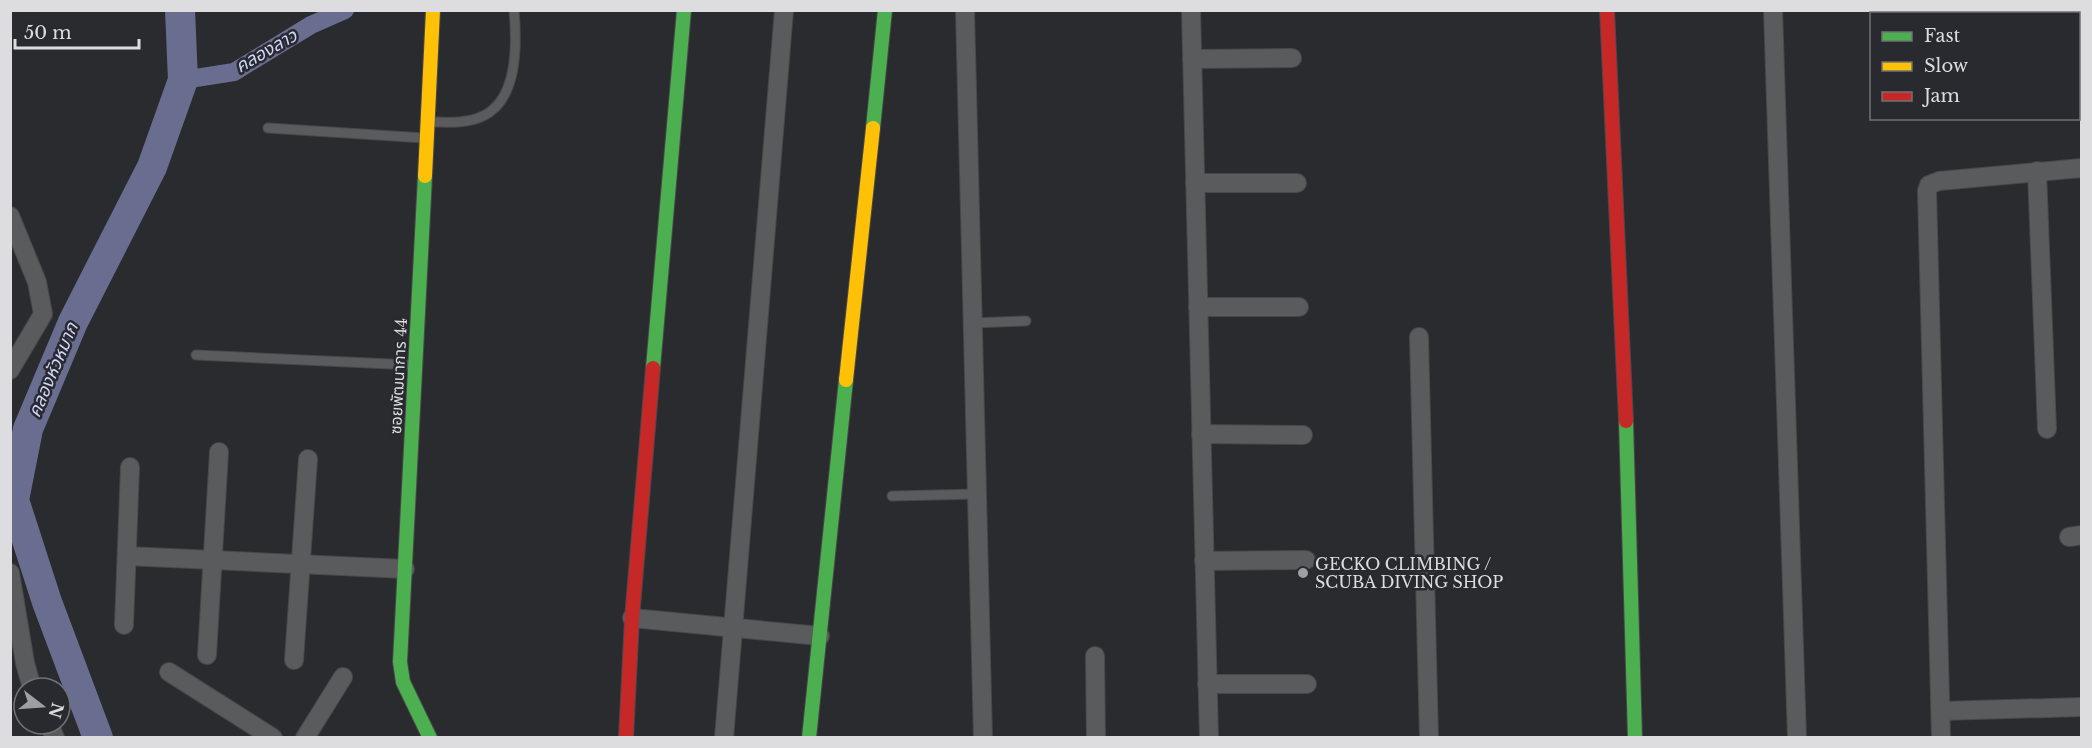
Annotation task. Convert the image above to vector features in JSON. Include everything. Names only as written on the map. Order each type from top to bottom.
[{"type":"street","name":"ซอยพัฒนาการ 44","points":[[430,738],[403,682],[400,662],[433,10]]},
{"type":"street","points":[[626,738],[632,618],[684,10]]},
{"type":"street","points":[[724,738],[784,10]]},
{"type":"street","points":[[809,738],[885,10]]},
{"type":"street","points":[[965,10],[983,738]]},
{"type":"street","points":[[1191,10],[1209,738]]},
{"type":"street","points":[[1607,10],[1627,442],[1635,738]]},
{"type":"street","points":[[1773,10],[1797,738]]},
{"type":"street","points":[[1192,59],[1292,58]]},
{"type":"street","points":[[1941,738],[1927,190],[1929,185],[1939,181],[2082,168]]},
{"type":"street","points":[[2037,171],[2047,429]]},
{"type":"street","points":[[1195,183],[1297,183]]},
{"type":"street","points":[[10,216],[37,282],[43,314],[10,370]]},
{"type":"street","points":[[1198,307],[1299,307]]},
{"type":"street","points":[[1419,337],[1429,738]]},
{"type":"street","points":[[1201,434],[1303,435]]},
{"type":"street","points":[[207,655],[219,452]]},
{"type":"street","points":[[294,660],[308,459]]},
{"type":"street","points":[[124,625],[130,467]]},
{"type":"street","points":[[127,556],[405,569]]},
{"type":"street","points":[[1204,561],[1306,560]]},
{"type":"street","points":[[10,573],[29,676]]},
{"type":"street","points":[[632,618],[820,636]]},
{"type":"street","points":[[1095,656],[1096,738]]},
{"type":"street","points":[[169,672],[273,738]]},
{"type":"street","points":[[305,738],[343,677]]},
{"type":"street","points":[[1207,684],[1307,684]]},
{"type":"street","points":[[1941,711],[2082,707]]},
{"type":"lane","points":[[428,122],[461,122],[483,116],[496,107],[506,93],[513,62],[514,10]]},
{"type":"lane","points":[[268,128],[427,139]]},
{"type":"lane","points":[[972,323],[1026,321]]},
{"type":"lane","points":[[195,355],[415,365]]},
{"type":"lane","points":[[892,496],[977,494]]},
{"type":"waterway","name":"คลองหัวหมาก","points":[[98,738],[47,602],[14,500],[28,429],[73,322],[152,167],[183,80],[180,10]]},
{"type":"waterway","name":"คลองลาว","points":[[183,80],[234,72],[311,25],[345,10]]},
{"type":"traffic: fast","points":[[653,368],[684,10]]},
{"type":"traffic: fast","points":[[873,128],[885,10]]},
{"type":"traffic: fast","points":[[425,176],[400,662],[403,682],[430,738]]},
{"type":"traffic: fast","points":[[809,738],[846,380]]},
{"type":"traffic: fast","points":[[1626,421],[1635,738]]},
{"type":"traffic: slow","points":[[425,176],[433,10]]},
{"type":"traffic: slow","points":[[846,380],[873,128]]},
{"type":"traffic: jam","points":[[1607,10],[1626,421]]},
{"type":"traffic: jam","points":[[626,738],[632,618],[653,368]]},
{"type":"place","name":"GECKO CLIMBING / SCUBA DIVING SHOP","points":[[1303,573]]}]
